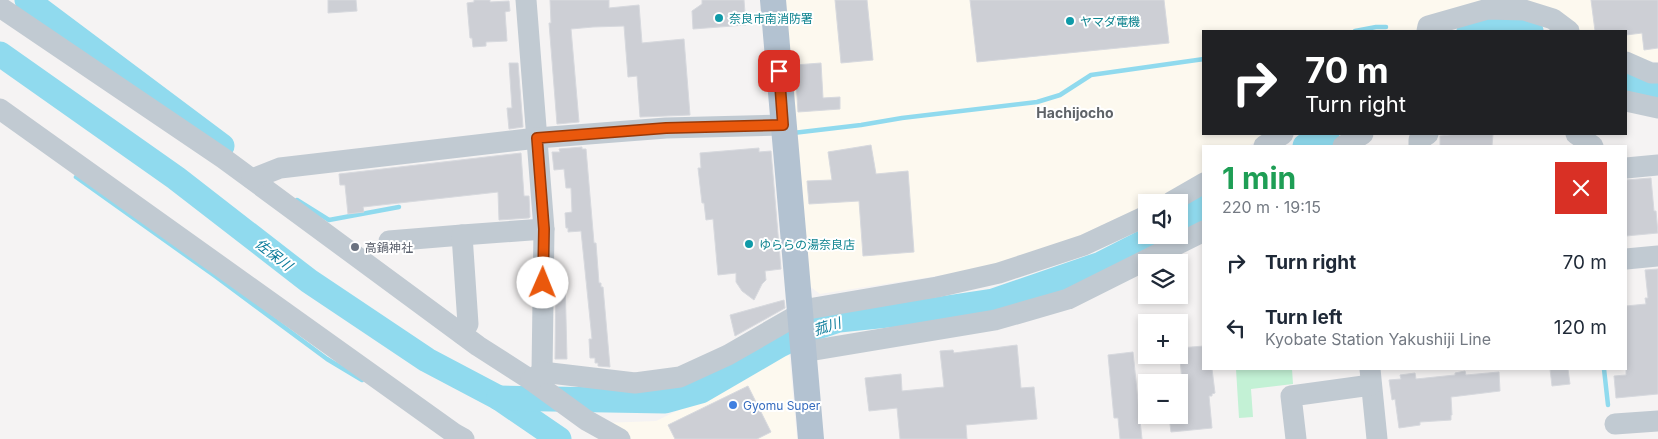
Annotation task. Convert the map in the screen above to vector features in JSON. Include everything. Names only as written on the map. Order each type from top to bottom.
[{"type":"main road","points":[[773,0],[811,439]]},
{"type":"street","points":[[526,0],[544,229],[536,376]]},
{"type":"street","points":[[0,7],[223,158],[462,334],[536,376],[586,420],[620,439]]},
{"type":"street","points":[[1427,30],[1428,26],[1488,9],[1524,10],[1553,19],[1568,30]]},
{"type":"street","points":[[1627,62],[1651,73],[1658,73]]},
{"type":"street","points":[[1627,101],[1658,108]]},
{"type":"street","points":[[0,109],[464,439]]},
{"type":"street","points":[[252,179],[280,168],[537,138],[666,128],[783,125]]},
{"type":"street","points":[[1266,145],[1281,135]]},
{"type":"street","points":[[1419,145],[1419,140],[1426,135]]},
{"type":"street","points":[[1577,135],[1592,145]]},
{"type":"street","points":[[1627,168],[1658,165]]},
{"type":"street","points":[[1185,194],[1202,184]]},
{"type":"street","points":[[536,376],[635,383],[680,377],[800,318],[808,309],[937,287],[998,273],[1084,245],[1138,220]]},
{"type":"street","points":[[389,241],[544,229]]},
{"type":"street","points":[[803,350],[995,320],[1068,299],[1202,231]]},
{"type":"street","points":[[462,235],[468,324],[462,334]]},
{"type":"street","points":[[1627,259],[1658,256]]},
{"type":"street","points":[[1296,439],[1291,396],[1371,377],[1377,439]]},
{"type":"street","points":[[1614,424],[1658,421]]},
{"type":"shaded area","points":[[783,0],[1658,0],[1658,63],[1627,54],[1627,30],[1580,30],[1562,17],[1531,5],[1425,30],[1202,30],[1202,135],[1267,135],[1250,145],[1202,145],[1202,174],[1168,194],[1138,194],[1138,209],[1055,247],[982,269],[820,294],[808,285]]},
{"type":"shaded area","points":[[789,352],[797,439],[631,439],[603,423],[656,421],[729,386]]},
{"type":"green space","points":[[1236,370],[1292,370],[1293,384],[1251,389],[1253,417],[1239,418]]},
{"type":"building","points":[[328,0],[356,0],[357,11],[328,13]]},
{"type":"building","points":[[474,0],[490,0],[490,2],[509,1],[510,11],[505,12],[507,41],[486,42],[486,46],[473,47],[472,38],[470,38],[467,3],[474,2]]},
{"type":"building","points":[[550,0],[609,0],[609,8],[639,5],[642,43],[684,39],[690,115],[640,117],[637,76],[628,77],[624,26],[593,27],[571,29],[579,122],[557,124],[549,23],[551,23]]},
{"type":"building","name":"奈良市南消防署","points":[[702,0],[744,0],[746,25],[693,29],[692,11],[702,4]]},
{"type":"building","points":[[835,0],[867,0],[873,60],[841,63]]},
{"type":"building","name":"ヤマダ電機","points":[[970,0],[1164,0],[1169,43],[977,62]]},
{"type":"building","points":[[1591,0],[1658,0],[1658,48],[1644,50],[1642,33],[1627,35],[1627,30],[1595,30]]},
{"type":"building","points":[[509,63],[518,63],[523,127],[509,129],[507,108],[512,108]]},
{"type":"building","points":[[821,63],[823,98],[840,97],[840,109],[798,112],[795,65]]},
{"type":"building","points":[[1493,135],[1492,145],[1440,145],[1440,136]]},
{"type":"building","points":[[871,145],[876,174],[908,171],[914,252],[863,256],[859,201],[809,204],[807,181],[832,180],[828,152]]},
{"type":"building","points":[[582,147],[582,149],[586,149],[594,243],[596,243],[599,283],[603,287],[610,367],[598,366],[598,363],[595,363],[595,358],[590,358],[589,339],[592,339],[581,231],[568,232],[568,228],[566,228],[565,213],[572,212],[571,188],[566,188],[564,169],[554,170],[552,152],[560,152],[559,149]]},
{"type":"building","name":"ゆららの湯奈良店","points":[[759,148],[759,152],[771,151],[781,269],[765,271],[766,280],[754,300],[742,291],[736,282],[736,273],[718,275],[713,219],[706,220],[698,168],[701,168],[700,153]]},
{"type":"building","points":[[521,153],[524,196],[529,196],[529,218],[499,220],[498,192],[363,207],[364,212],[348,214],[345,185],[340,185],[339,174]]},
{"type":"building","points":[[1651,178],[1658,233],[1627,236],[1627,180]]},
{"type":"building","points":[[1658,269],[1658,394],[1616,398],[1614,376],[1626,375],[1627,370],[1627,306],[1646,304],[1645,298],[1648,298],[1645,270]]},
{"type":"building","points":[[556,278],[565,278],[567,359],[555,359]]},
{"type":"building","points":[[784,300],[785,308],[735,336],[730,315]]},
{"type":"building","points":[[1017,345],[1021,388],[1034,387],[1037,419],[966,425],[967,439],[900,439],[897,408],[869,411],[865,378],[901,374],[902,391],[944,387],[940,351],[953,350],[954,353]]},
{"type":"building","points":[[1202,346],[1202,370],[1212,370],[1215,393],[1209,396],[1212,428],[1171,432],[1170,424],[1188,424],[1188,374],[1181,374],[1180,364],[1188,364],[1188,347]]},
{"type":"building","points":[[1133,352],[1138,400],[1138,424],[1140,424],[1142,439],[1120,439],[1118,418],[1114,418],[1108,355]]},
{"type":"building","points":[[1550,370],[1568,370],[1570,384],[1552,386]]},
{"type":"building","points":[[1465,371],[1466,375],[1499,372],[1500,391],[1451,397],[1451,420],[1420,422],[1420,425],[1399,428],[1395,399],[1392,400],[1389,380],[1401,379],[1400,375],[1415,373],[1416,379],[1455,375],[1455,373]]},
{"type":"building","name":"Gyomu Super","points":[[748,386],[771,432],[757,439],[675,439],[668,425]]},
{"type":"waterway","points":[[27,0],[222,146]]},
{"type":"waterway","name":"菰川","points":[[1471,30],[1482,25],[1513,23],[1529,30]]},
{"type":"waterway","points":[[1360,30],[1386,27]]},
{"type":"waterway","name":"佐保川","points":[[0,54],[176,178],[309,281],[427,360],[499,398],[559,439]]},
{"type":"waterway","points":[[793,133],[1037,102],[1060,95],[1091,75],[1202,59]]},
{"type":"waterway","name":"菰川","points":[[1627,79],[1658,88]]},
{"type":"waterway","name":"菰川","points":[[1307,145],[1325,135]]},
{"type":"waterway","points":[[76,177],[327,359],[362,380]]},
{"type":"waterway","points":[[297,200],[329,220],[399,207]]},
{"type":"waterway","name":"菰川","points":[[1188,217],[1202,208]]},
{"type":"waterway","name":"菰川","points":[[499,398],[665,401],[701,391],[780,345],[815,328],[839,320],[927,311],[993,301],[1101,264],[1140,244]]},
{"type":"waterway","points":[[1604,370],[1608,405]]},
{"type":"place","name":"奈良市南消防署","points":[[719,18]]},
{"type":"place","name":"ヤマダ電機","points":[[1070,21]]},
{"type":"place","name":"ゆららの湯奈良店","points":[[749,244]]},
{"type":"place","name":"高鍋神社","points":[[355,247]]},
{"type":"place","name":"Gyomu Super","points":[[733,405]]},
{"type":"district","name":"Hachijocho","points":[[1075,112]]},
{"type":"route","points":[[543,283],[544,229],[537,138],[666,128],[783,125],[779,71]]}]
